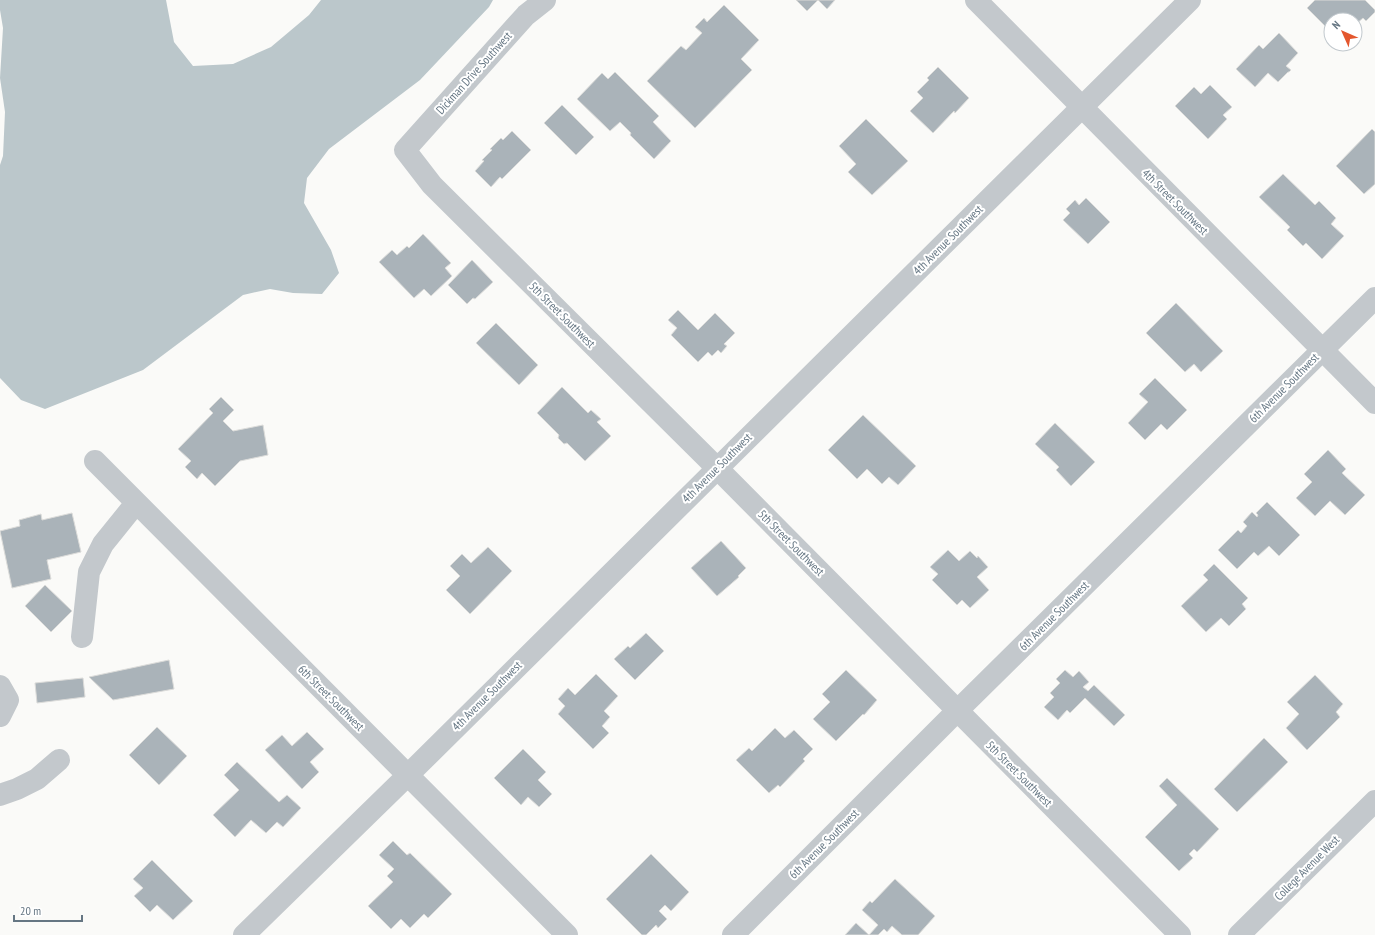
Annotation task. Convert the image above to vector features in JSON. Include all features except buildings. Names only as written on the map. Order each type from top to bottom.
[{"type":"street","name":"Dickman Drive Southwest","points":[[405,150],[526,15],[545,0]]},
{"type":"street","name":"4th Street Southwest","points":[[976,0],[1375,403]]},
{"type":"street","name":"4th Avenue Southwest","points":[[244,935],[408,775],[1190,0]]},
{"type":"street","name":"5th Street Southwest","points":[[405,150],[432,185],[717,468],[1180,935]]},
{"type":"street","name":"6th Avenue Southwest","points":[[734,935],[957,711],[1375,298]]},
{"type":"street","name":"6th Street Southwest","points":[[95,461],[567,935]]},
{"type":"street","points":[[82,637],[89,572],[103,544],[136,503]]},
{"type":"street","points":[[0,686],[8,700],[0,716]]},
{"type":"street","points":[[0,795],[37,779],[59,760]]},
{"type":"street","name":"College Avenue West","points":[[1239,935],[1375,801]]},
{"type":"shaded area","points":[[0,0],[166,0],[174,42],[193,66],[233,64],[271,47],[309,15],[321,0],[493,0],[489,7],[420,80],[329,149],[307,178],[304,203],[331,250],[339,273],[322,294],[293,293],[270,289],[243,295],[143,370],[45,409],[21,400],[0,378],[0,165],[3,156],[5,112],[0,78],[3,28]]}]
